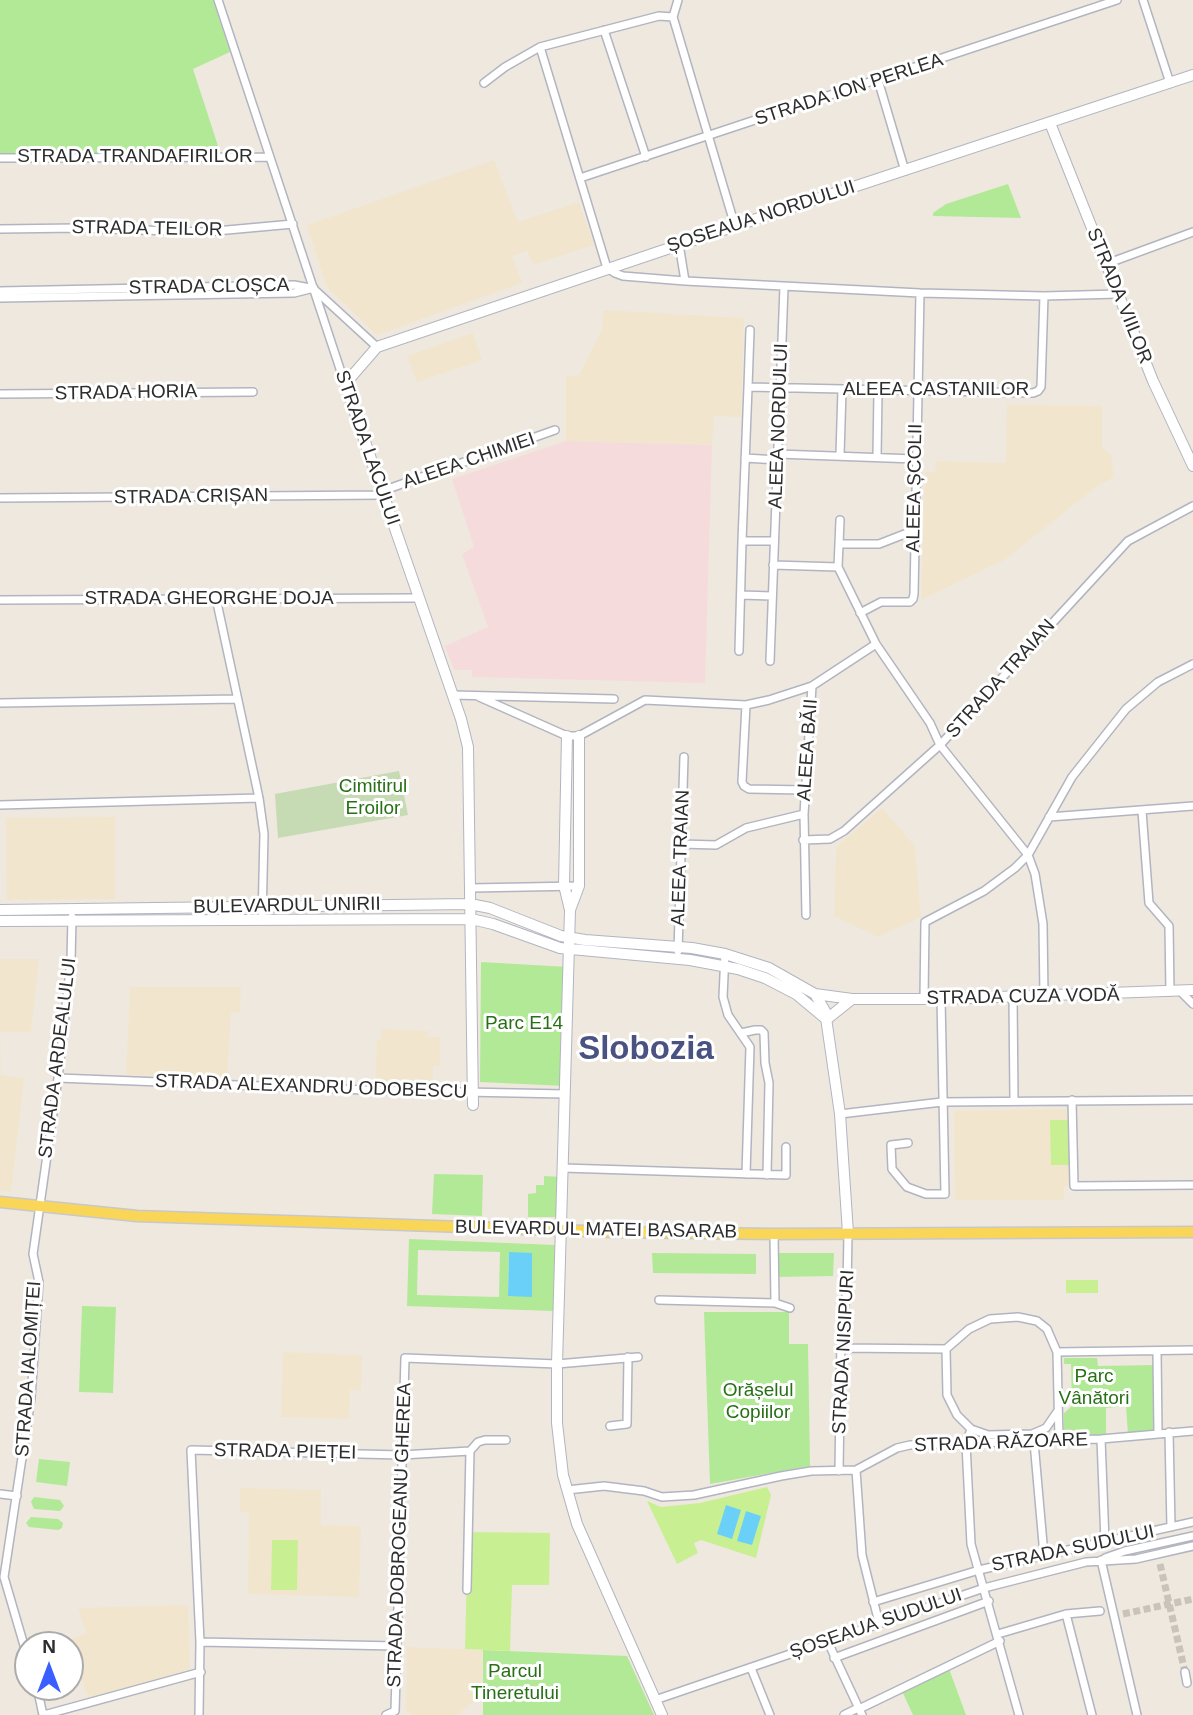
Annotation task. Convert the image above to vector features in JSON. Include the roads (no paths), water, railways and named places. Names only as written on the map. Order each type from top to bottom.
[{"type":"main road","name":"BULEVARDUL MATEI BASARAB","points":[[0,1202],[166,1217],[561,1230],[774,1234],[1193,1232]]},
{"type":"street","name":"STRADA LACULUI","points":[[218,0],[345,384],[463,725],[470,763],[473,1105]]},
{"type":"street","points":[[678,0],[673,17],[735,226]]},
{"type":"street","name":"STRADA ION PERLEA","points":[[580,178],[1118,0]]},
{"type":"street","points":[[1143,0],[1170,83]]},
{"type":"street","points":[[484,83],[505,67],[540,47],[659,16],[673,17]]},
{"type":"street","points":[[604,30],[646,157]]},
{"type":"street","points":[[540,47],[607,268],[623,276],[920,293],[1044,296],[1118,294]]},
{"type":"street","name":"ȘOSEAUA NORDULUI","points":[[377,347],[679,244],[1193,75]]},
{"type":"street","points":[[878,80],[905,171]]},
{"type":"street","name":"STRADA VIILOR","points":[[1050,123],[1153,381],[1193,466]]},
{"type":"street","name":"STRADA TRANDAFIRILOR","points":[[0,158],[270,157]]},
{"type":"street","name":"STRADA TEILOR","points":[[0,229],[151,229],[186,232],[293,224]]},
{"type":"street","points":[[1106,264],[1193,232]]},
{"type":"street","points":[[679,244],[685,281]]},
{"type":"street","name":"STRADA CLOȘCA","points":[[0,291],[293,285],[314,288]]},
{"type":"street","name":"ALEEA NORDULUI","points":[[769,661],[784,287]]},
{"type":"street","points":[[314,288],[377,347],[345,384]]},
{"type":"street","name":"STRADA CLOȘCA","points":[[0,298],[295,293],[314,288]]},
{"type":"street","name":"ALEEA ȘCOLII","points":[[860,613],[881,602],[913,600],[920,293]]},
{"type":"street","name":"ALEEA CASTANILOR","points":[[748,387],[1033,393],[1041,387],[1044,296]]},
{"type":"street","points":[[738,651],[750,330]]},
{"type":"street","points":[[839,455],[842,390]]},
{"type":"street","points":[[877,457],[878,391]]},
{"type":"street","name":"STRADA HORIA","points":[[0,394],[253,392]]},
{"type":"street","name":"ALEEA CHIMIEI","points":[[382,493],[555,430]]},
{"type":"street","points":[[745,458],[839,455],[915,459]]},
{"type":"street","name":"STRADA CRIȘAN","points":[[0,498],[382,493]]},
{"type":"street","name":"STRADA TRAIAN","points":[[803,840],[822,840],[837,836],[940,745],[1128,541],[1193,506]]},
{"type":"street","points":[[840,520],[838,568],[876,644],[930,723],[940,745],[1028,855],[1035,874],[1043,924],[1044,997]]},
{"type":"street","points":[[839,544],[879,544],[915,530]]},
{"type":"street","points":[[743,541],[774,541]]},
{"type":"street","points":[[773,565],[838,568]]},
{"type":"street","points":[[741,595],[772,596]]},
{"type":"street","points":[[216,598],[259,798],[264,834],[262,920]]},
{"type":"street","name":"STRADA GHEORGHE DOJA","points":[[0,600],[419,598]]},
{"type":"street","points":[[477,695],[568,736],[579,736],[645,700],[746,705],[812,686],[876,644]]},
{"type":"street","points":[[924,999],[925,922],[1001,881],[1028,855],[1085,760],[1136,699],[1158,681],[1193,664]]},
{"type":"street","name":"ALEEA BĂII","points":[[806,915],[803,840],[812,686]]},
{"type":"street","points":[[453,695],[614,699]]},
{"type":"street","points":[[0,703],[237,699]]},
{"type":"street","points":[[746,705],[744,786],[750,789],[805,790]]},
{"type":"street","points":[[568,736],[565,885],[570,910],[557,1423],[567,1490],[577,1524],[662,1715]]},
{"type":"street","points":[[570,910],[579,886],[579,736]]},
{"type":"street","name":"ALEEA TRAIAN","points":[[677,958],[684,757]]},
{"type":"street","points":[[0,805],[259,798]]},
{"type":"street","points":[[1049,817],[1193,806]]},
{"type":"street","points":[[1142,811],[1149,903],[1170,926],[1175,992],[1193,1004]]},
{"type":"street","name":"ALEEA BĂII","points":[[681,844],[716,845],[746,828],[804,814]]},
{"type":"street","points":[[471,888],[579,886]]},
{"type":"street","name":"BULEVARDUL UNIRII","points":[[0,921],[262,906],[470,904],[490,908],[569,943]]},
{"type":"street","name":"BULEVARDUL UNIRII","points":[[0,910],[71,915],[262,920],[471,919],[569,943]]},
{"type":"street","name":"STRADA ARDEALULUI","points":[[38,1207],[58,1078],[71,961],[71,915]]},
{"type":"street","points":[[569,943],[678,947],[725,954],[775,971],[815,994],[827,1019],[840,1114],[848,1233]]},
{"type":"street","points":[[569,943],[724,965],[777,984],[806,1001],[827,1019]]},
{"type":"street","points":[[725,954],[723,997],[728,1015],[750,1047],[746,1174]]},
{"type":"street","name":"STRADA CUZA VODĂ","points":[[815,994],[852,999],[941,999],[1193,990]]},
{"type":"street","points":[[1013,998],[1014,1100]]},
{"type":"street","points":[[827,1019],[852,999]]},
{"type":"street","points":[[908,1143],[891,1145],[892,1169],[907,1187],[926,1194],[945,1194],[941,999]]},
{"type":"street","points":[[741,1033],[755,1030],[764,1033],[769,1083],[767,1175]]},
{"type":"street","name":"STRADA ALEXANDRU ODOBESCU","points":[[58,1078],[369,1091],[565,1094]]},
{"type":"street","points":[[1072,1100],[1074,1186],[1193,1185]]},
{"type":"street","points":[[840,1114],[942,1102],[1193,1100]]},
{"type":"street","points":[[563,1168],[786,1175],[786,1147]]},
{"type":"street","name":"STRADA IALOMIȚEI","points":[[19,1631],[5,1584],[29,1420],[38,1310],[39,1282],[33,1254],[38,1207]]},
{"type":"street","name":"STRADA NISIPURI","points":[[839,1471],[841,1348],[847,1288],[848,1233]]},
{"type":"street","points":[[774,1234],[775,1303]]},
{"type":"street","points":[[660,1300],[775,1303],[790,1308]]},
{"type":"street","points":[[841,1348],[946,1349],[969,1329],[990,1319],[1018,1317],[1037,1321],[1047,1329],[1057,1352],[1059,1440]]},
{"type":"street","points":[[946,1349],[947,1395],[957,1415],[971,1429],[988,1435],[1032,1434],[1052,1422],[1057,1412]]},
{"type":"street","points":[[1057,1352],[1193,1350]]},
{"type":"street","points":[[1157,1351],[1158,1433]]},
{"type":"street","points":[[610,1426],[627,1423],[628,1357]]},
{"type":"street","points":[[557,1364],[638,1357]]},
{"type":"street","name":"STRADA DOBROGEANU GHEREA","points":[[386,1715],[395,1711],[405,1359],[557,1364]]},
{"type":"street","points":[[971,1429],[966,1444],[971,1544],[1019,1715]]},
{"type":"street","name":"STRADA RĂZOARE","points":[[567,1490],[604,1486],[645,1491],[662,1497],[694,1494],[781,1476],[856,1470],[897,1448],[910,1445],[1101,1439],[1193,1431]]},
{"type":"street","points":[[1169,1432],[1171,1527]]},
{"type":"street","points":[[1101,1439],[1105,1542]]},
{"type":"street","points":[[467,1590],[470,1451],[478,1442],[506,1440]]},
{"type":"street","points":[[1034,1442],[1044,1555]]},
{"type":"street","name":"STRADA PIEȚEI","points":[[200,1642],[191,1450],[402,1455]]},
{"type":"street","points":[[402,1455],[470,1451]]},
{"type":"street","points":[[856,1470],[862,1555],[879,1623]]},
{"type":"street","points":[[0,1494],[17,1496]]},
{"type":"street","name":"STRADA SUDULUI","points":[[873,1602],[979,1570],[1193,1522]]},
{"type":"street","name":"ȘOSEAUA SUDULUI","points":[[654,1700],[984,1588],[1193,1536]]},
{"type":"street","name":"ȘOSEAUA SUDULUI","points":[[1101,1560],[1136,1559],[1193,1546]]},
{"type":"street","points":[[1158,1554],[1160,1563]]},
{"type":"street","points":[[1101,1560],[1137,1715]]},
{"type":"street","name":"STRADA SUDULUI","points":[[834,1658],[989,1601]]},
{"type":"street","points":[[844,1715],[860,1711],[999,1637],[1066,1614],[1100,1611]]},
{"type":"street","points":[[1066,1614],[1092,1715]]},
{"type":"street","points":[[1114,1616],[1123,1614]]},
{"type":"street","points":[[827,1640],[860,1711]]},
{"type":"street","points":[[199,1715],[200,1642],[396,1646]]},
{"type":"street","points":[[751,1668],[769,1715]]},
{"type":"street","points":[[44,1715],[201,1672]]},
{"type":"street","points":[[1185,1672],[1187,1682]]},
{"type":"water","points":[[509,1252],[532,1253],[532,1297],[508,1296]]},
{"type":"water","points":[[726,1505],[741,1510],[732,1539],[717,1534]]},
{"type":"water","points":[[746,1511],[761,1516],[752,1545],[737,1541]]},
{"type":"tunnel","points":[[1160,1564],[1185,1672]]},
{"type":"tunnel","points":[[1123,1614],[1193,1599]]},
{"type":"district","name":"Slobozia","points":[[646,1050]]},
{"type":"park label","name":"Cimitirul Eroilor","points":[[373,798]]},
{"type":"park label","name":"Parc E14","points":[[524,1024]]},
{"type":"park label","name":"Parc Vânători","points":[[1094,1388]]},
{"type":"park label","name":"Orășelul Copiilor","points":[[758,1402]]},
{"type":"park label","name":"Parcul Tineretului","points":[[515,1683]]}]
